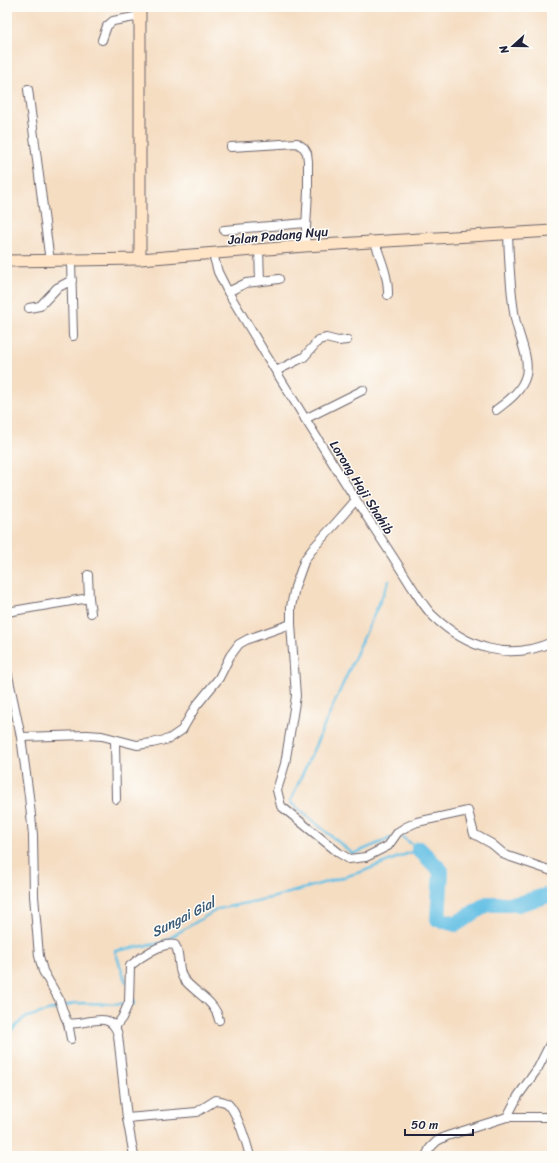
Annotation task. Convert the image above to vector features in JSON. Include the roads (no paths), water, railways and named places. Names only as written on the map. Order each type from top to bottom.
[{"type":"street","points":[[102,40],[107,26],[113,21],[140,12],[140,259]]},
{"type":"street","points":[[28,89],[50,262]]},
{"type":"street","points":[[231,147],[297,143],[304,148],[307,153],[308,161],[305,246]]},
{"type":"street","points":[[224,230],[306,223]]},
{"type":"street","name":"Jalan Padang Nyu","points":[[7,261],[50,262],[140,259],[305,246],[552,231]]},
{"type":"street","points":[[496,410],[516,393],[526,374],[524,350],[515,320],[509,282],[508,233]]},
{"type":"street","points":[[375,242],[386,279],[388,294]]},
{"type":"street","points":[[259,250],[260,281]]},
{"type":"street","name":"Lorong Haji Shahib","points":[[213,254],[218,272],[228,292],[305,419],[356,500],[432,615],[448,628],[473,643],[493,650],[508,652],[526,650],[544,646],[552,642]]},
{"type":"street","points":[[71,261],[73,336]]},
{"type":"street","points":[[228,292],[246,283],[279,279]]},
{"type":"street","points":[[29,308],[40,306],[57,288],[72,280]]},
{"type":"street","points":[[276,371],[304,357],[319,340],[326,338],[338,341],[347,340]]},
{"type":"street","points":[[305,419],[363,390]]},
{"type":"street","points":[[356,500],[305,559],[295,587],[291,607],[291,624],[296,696],[285,764],[277,790],[281,806],[339,853],[349,859],[366,857],[388,846],[398,832],[418,822],[468,811],[474,834],[492,844],[505,855],[552,871]]},
{"type":"street","points":[[88,576],[91,613]]},
{"type":"street","points":[[7,612],[89,598]]},
{"type":"street","points":[[21,737],[87,735],[102,736],[136,744],[152,743],[169,739],[182,730],[196,706],[219,678],[230,656],[239,644],[248,639],[291,624]]},
{"type":"street","points":[[7,676],[21,737],[30,796],[38,951],[43,971],[59,999],[64,1012],[71,1039]]},
{"type":"street","points":[[115,740],[116,799]]},
{"type":"street","points":[[115,1027],[122,1018],[129,1002],[130,966],[147,954],[170,944],[175,945],[178,950],[182,976],[212,1005],[217,1013],[218,1020]]},
{"type":"street","points":[[68,1023],[72,1024],[96,1019],[106,1020],[115,1027],[118,1035],[127,1118],[134,1156]]},
{"type":"street","points":[[507,1117],[518,1096],[538,1068],[552,1040]]},
{"type":"street","points":[[127,1118],[198,1112],[216,1100],[222,1101],[228,1104],[240,1124],[250,1156]]},
{"type":"street","points":[[426,1156],[430,1148],[437,1141],[447,1136],[507,1117],[552,1116]]},
{"type":"waterway","points":[[389,581],[290,802],[353,854],[391,838]]},
{"type":"waterway","points":[[399,835],[419,849]]},
{"type":"waterway","name":"Sungai Gial","points":[[126,982],[115,951],[161,943],[218,909],[275,897],[361,872],[419,849]]},
{"type":"waterway","points":[[419,849],[441,871],[438,919],[456,924],[487,904],[518,904],[552,894]]},
{"type":"waterway","name":"Sungai Gial","points":[[7,1035],[24,1018],[75,1003],[134,1004],[132,998]]}]
